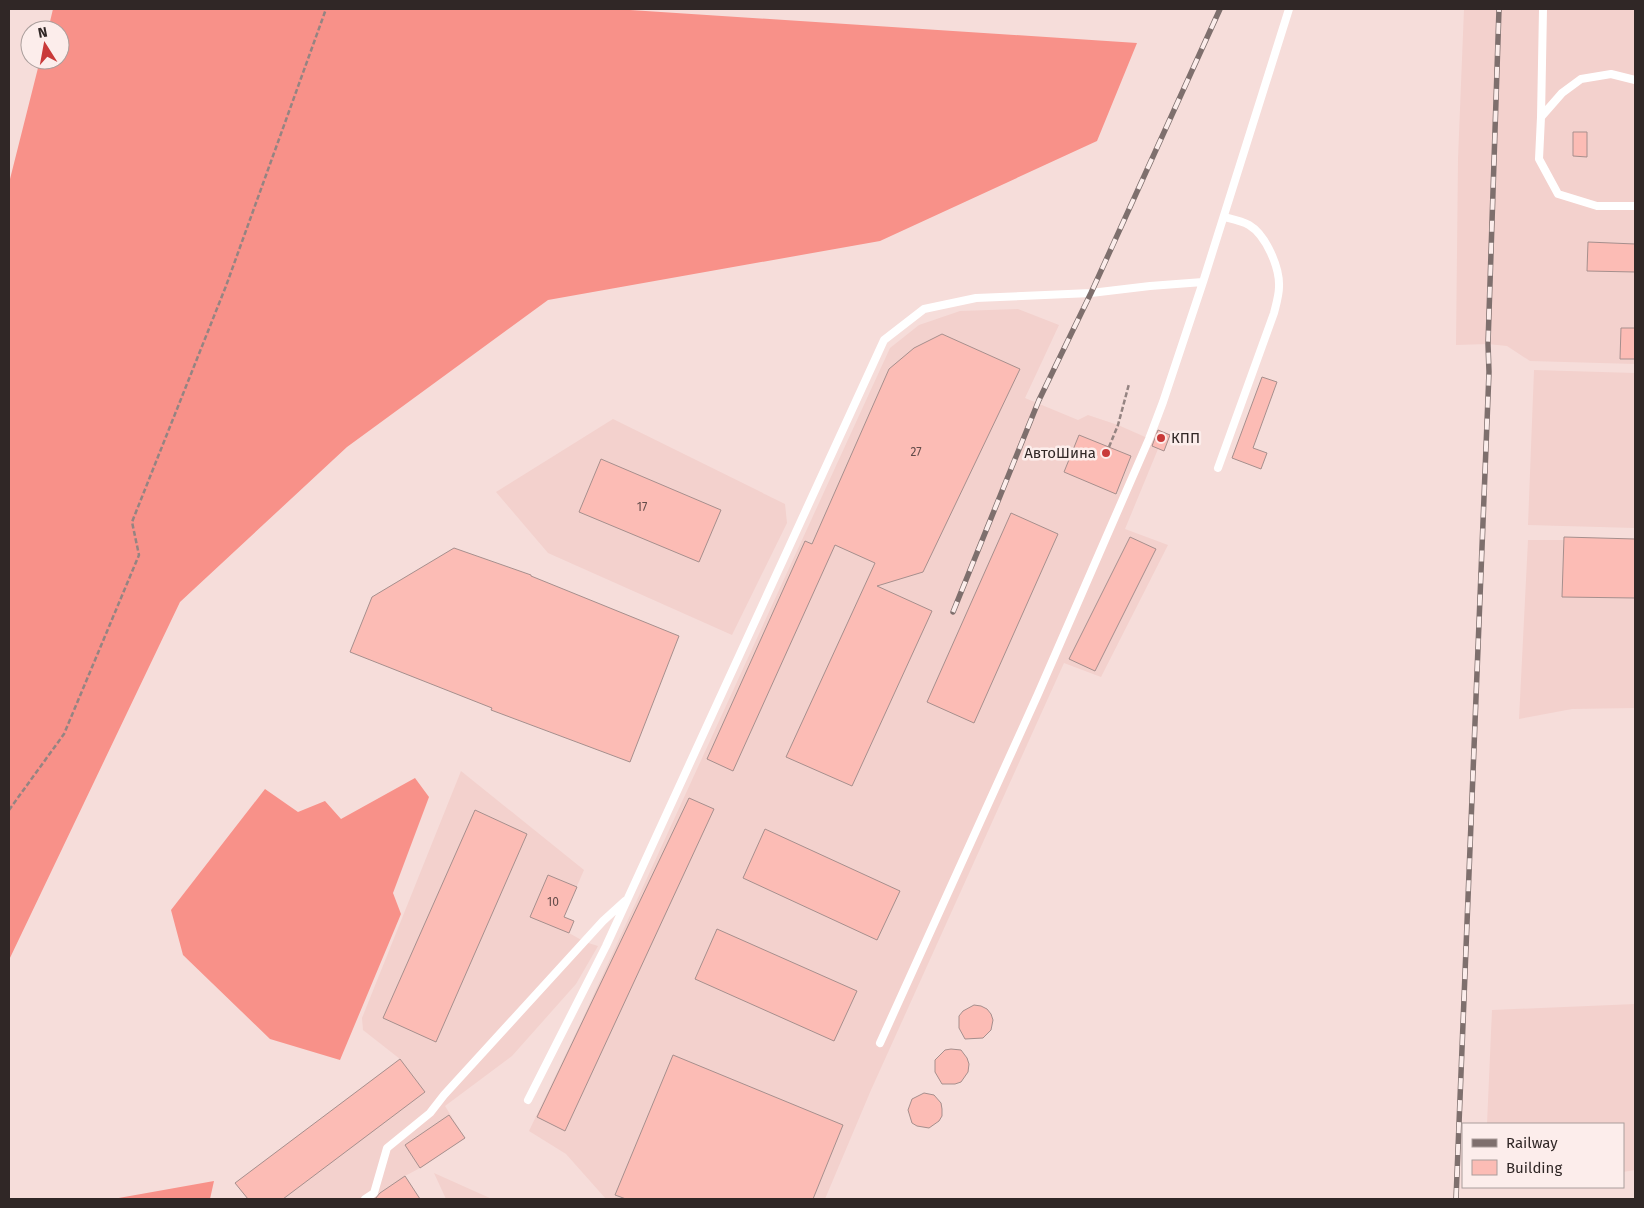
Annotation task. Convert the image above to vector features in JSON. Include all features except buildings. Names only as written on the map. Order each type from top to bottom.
[{"type":"lane","points":[[880,1043],[1038,694],[1149,439],[1203,282],[1289,9]]},
{"type":"lane","points":[[1543,9],[1539,159],[1558,194],[1597,206],[1635,206]]},
{"type":"lane","points":[[1541,117],[1562,93],[1581,79],[1611,74],[1635,80]]},
{"type":"lane","points":[[1218,468],[1274,313],[1280,288],[1277,270],[1272,257],[1260,236],[1250,226],[1224,217]]},
{"type":"lane","points":[[528,1100],[606,946],[884,340],[924,308],[976,298],[1091,292],[1203,282]]},
{"type":"lane","points":[[365,1199],[374,1192],[387,1148],[430,1113],[444,1095],[603,921],[628,898]]},
{"type":"path","points":[[9,810],[64,734],[139,555],[132,522],[226,286],[326,9]]},
{"type":"path","points":[[1109,448],[1118,425],[1129,384]]},
{"type":"shaded area","points":[[53,9],[615,9],[1137,43],[1097,141],[880,241],[548,300],[347,447],[180,602],[9,960],[9,183],[37,70],[70,70],[70,20],[50,20]]},
{"type":"shaded area","points":[[1464,9],[1635,9],[1635,364],[1530,361],[1507,346],[1488,344],[1456,345],[1458,159]]},
{"type":"shaded area","points":[[1018,309],[1059,325],[1025,398],[1078,420],[1088,415],[1118,425],[1152,440],[1157,430],[1170,435],[1164,451],[1158,449],[1125,529],[1168,545],[1101,677],[1064,663],[871,1090],[825,1199],[606,1199],[566,1154],[529,1131],[582,1020],[890,348],[919,325],[960,311]]},
{"type":"shaded area","points":[[1534,370],[1635,373],[1635,528],[1528,525]]},
{"type":"shaded area","points":[[613,419],[785,504],[787,523],[732,635],[548,553],[496,492]]},
{"type":"shaded area","points":[[1528,540],[1635,540],[1635,708],[1572,709],[1519,719]]},
{"type":"shaded area","points":[[461,771],[584,870],[564,916],[574,921],[569,933],[585,942],[598,946],[576,984],[512,1056],[445,1106],[465,1138],[405,1176],[420,1199],[248,1199],[235,1183],[400,1059],[363,1030],[362,1018]]},
{"type":"shaded area","points":[[415,778],[429,797],[393,893],[401,914],[340,1060],[270,1039],[183,955],[171,910],[265,789],[298,812],[325,801],[341,819]]},
{"type":"shaded area","points":[[1635,1004],[1635,1170],[1624,1172],[1624,1123],[1487,1123],[1492,1010]]},
{"type":"shaded area","points":[[434,1173],[492,1199],[446,1199]]},
{"type":"shaded area","points":[[214,1181],[210,1199],[113,1199]]},
{"type":"railway","points":[[953,612],[1039,400],[1091,293],[1220,9]]},
{"type":"railway","points":[[1456,1199],[1489,372],[1488,344],[1499,9]]},
{"type":"place","name":"КПП","points":[[1161,438]]},
{"type":"place","name":"АвтоШина","points":[[1106,453]]}]
